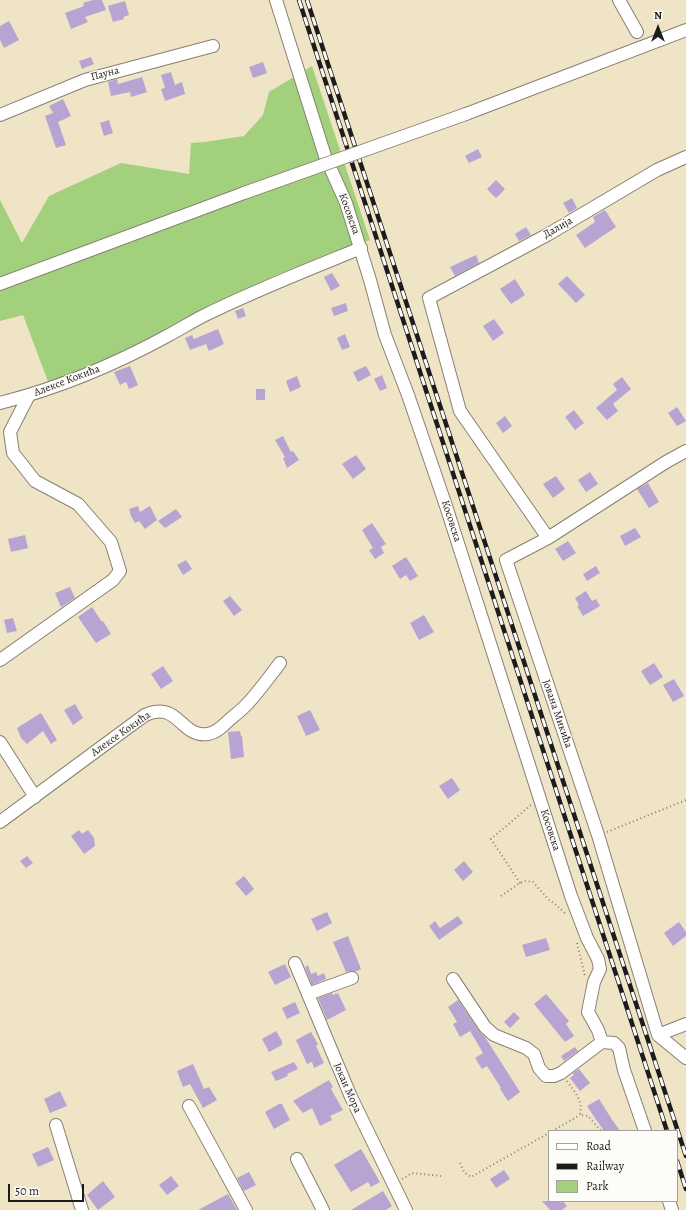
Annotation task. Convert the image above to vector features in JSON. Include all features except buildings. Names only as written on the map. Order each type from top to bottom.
[{"type":"street","name":"Косовска","points":[[276,0],[325,156],[346,204],[361,248],[385,335],[408,395],[446,506],[539,798],[584,931],[598,959],[600,969],[594,982],[588,1012],[598,1030],[602,1042]]},
{"type":"street","points":[[619,0],[638,32]]},
{"type":"street","points":[[0,284],[466,114],[686,30]]},
{"type":"street","name":"Пауна","points":[[0,115],[85,80],[214,46]]},
{"type":"street","name":"Далија","points":[[548,538],[460,410],[429,298],[547,236],[657,170],[686,158]]},
{"type":"street","name":"Алексе Кокића","points":[[0,660],[113,580],[120,571],[111,542],[78,504],[35,481],[13,453],[10,432],[29,395],[87,375],[168,336],[201,317],[293,276],[361,248]]},
{"type":"street","points":[[0,402],[29,395]]},
{"type":"street","name":"Јована Микића","points":[[658,1035],[598,835],[506,560],[548,538],[686,450]]},
{"type":"street","name":"Алексе Кокића","points":[[0,822],[145,715],[154,711],[164,711],[174,716],[189,729],[198,734],[209,734],[219,729],[249,702],[280,663]]},
{"type":"street","points":[[0,742],[35,797]]},
{"type":"street","name":"Јокаи Мора","points":[[295,963],[350,1097],[406,1210]]},
{"type":"street","points":[[308,994],[352,978]]},
{"type":"street","points":[[453,979],[485,1027],[494,1035],[526,1048],[534,1054],[539,1068],[546,1076],[554,1076],[561,1073],[602,1042],[614,1043],[620,1048],[624,1070],[645,1130]]},
{"type":"street","points":[[686,1024],[658,1035],[686,1058]]},
{"type":"street","points":[[189,1106],[246,1210]]},
{"type":"street","points":[[56,1125],[82,1210]]},
{"type":"street","points":[[297,1159],[323,1210]]},
{"type":"path","points":[[520,883],[491,839],[539,798]]},
{"type":"path","points":[[598,835],[686,800]]},
{"type":"path","points":[[501,896],[520,883],[526,881],[533,882],[549,900],[571,919]]},
{"type":"path","points":[[576,941],[585,977]]},
{"type":"path","points":[[561,1073],[580,1099],[582,1106],[580,1115]]},
{"type":"path","points":[[554,1130],[580,1115],[588,1116],[600,1130]]},
{"type":"path","points":[[460,1163],[464,1172],[471,1177],[548,1134]]},
{"type":"path","points":[[393,1185],[412,1174],[441,1176]]},
{"type":"green space","points":[[312,66],[370,240],[276,275],[145,343],[49,384],[23,315],[0,321],[0,200],[22,243],[49,196],[121,163],[189,174],[191,143],[244,136],[263,115],[269,92]]},
{"type":"railway","points":[[299,0],[667,1130]]},
{"type":"railway","points":[[307,0],[677,1130]]},
{"type":"railway","points":[[678,1132],[686,1156]]},
{"type":"railway","points":[[678,1164],[686,1189]]}]
